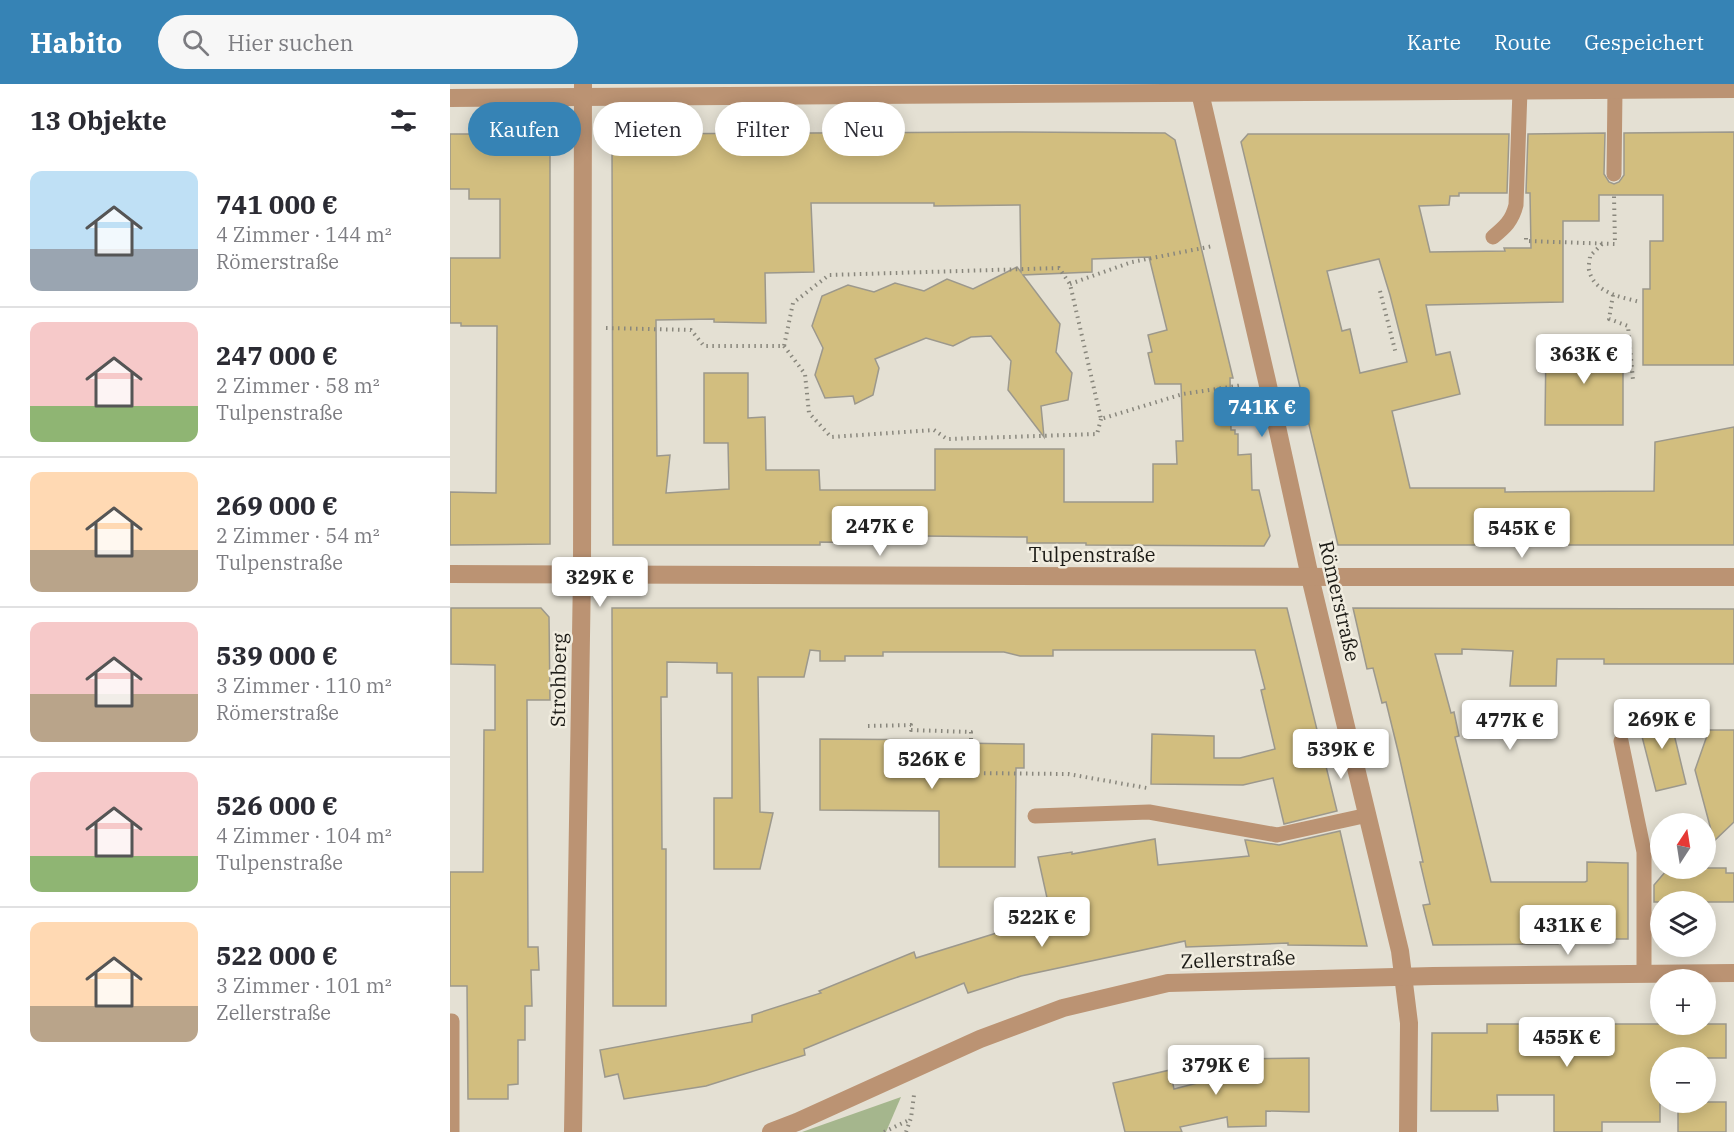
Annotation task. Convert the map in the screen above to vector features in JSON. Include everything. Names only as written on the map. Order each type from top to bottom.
[{"type":"street","name":"Römerstraße","points":[[1199,88],[1268,381],[1310,577],[1400,951],[1409,1023],[1408,1132]]},
{"type":"street","points":[[450,98],[583,90],[1734,89]]},
{"type":"street","name":"Strohberg","points":[[573,1132],[582,574],[583,90]]},
{"type":"street","name":"Tulpenstraße","points":[[450,574],[1734,577]]},
{"type":"street","name":"Zellerstraße","points":[[771,1132],[980,1039],[1063,1008],[1168,983],[1403,976],[1734,973]]},
{"type":"lane","points":[[1493,237],[1513,218],[1516,206],[1520,90]]},
{"type":"lane","points":[[1614,90],[1614,174]]},
{"type":"lane","points":[[1621,741],[1644,852],[1644,973]]},
{"type":"lane","points":[[1035,816],[1149,812],[1277,835],[1368,815]]},
{"type":"lane","points":[[450,1021],[452,1021],[452,1132]]},
{"type":"path","points":[[1526,241],[1615,243],[1614,174]]},
{"type":"path","points":[[1516,206],[1526,218],[1525,247]]},
{"type":"path","points":[[1070,284],[1132,262],[1234,242]]},
{"type":"path","points":[[1603,243],[1590,256],[1589,271],[1598,286],[1613,295],[1640,302]]},
{"type":"path","points":[[1059,268],[1070,284],[1101,419],[1097,434],[947,439],[934,430],[831,437],[809,413],[806,374],[784,346],[793,303],[829,275],[1059,268]]},
{"type":"path","points":[[1380,291],[1396,354]]},
{"type":"path","points":[[1613,295],[1608,319],[1628,326],[1633,380]]},
{"type":"path","points":[[582,328],[691,330],[704,346],[784,346]]},
{"type":"path","points":[[1101,419],[1183,394],[1268,381]]},
{"type":"path","points":[[868,726],[911,725],[910,730],[971,732],[971,773],[1068,774],[1147,788],[1149,812]]},
{"type":"path","points":[[906,1132],[911,1118],[914,1068]]},
{"type":"path","points":[[884,1132],[911,1118]]},
{"type":"green space","points":[[901,1097],[886,1132],[802,1132]]},
{"type":"building","points":[[1734,132],[1734,365],[1643,365],[1643,289],[1650,289],[1650,241],[1663,241],[1663,195],[1599,195],[1599,221],[1563,221],[1563,302],[1426,305],[1436,355],[1450,352],[1460,394],[1392,411],[1410,488],[1505,488],[1505,492],[1654,491],[1655,442],[1734,427],[1734,545],[1338,545],[1241,142],[1248,134],[1509,134],[1507,193],[1459,193],[1459,196],[1450,196],[1449,205],[1419,206],[1430,252],[1505,251],[1504,248],[1531,248],[1530,193],[1526,193],[1528,134],[1605,133],[1604,174],[1609,182],[1614,184],[1619,182],[1624,175],[1624,133]],"holes":[[[1379,259],[1407,362],[1360,373],[1350,329],[1342,331],[1327,271]]]},
{"type":"building","points":[[810,133],[822,133],[822,156],[905,156],[905,133],[1165,133],[1175,140],[1233,378],[1230,378],[1231,430],[1235,430],[1235,434],[1238,434],[1238,455],[1251,454],[1252,490],[1259,490],[1270,536],[1264,546],[1086,545],[1086,543],[1027,543],[1027,537],[921,536],[896,536],[896,543],[613,545],[612,156],[703,156],[703,134],[715,134],[715,156],[810,156]],"holes":[[[811,203],[934,203],[934,206],[1020,205],[1021,272],[1017,267],[973,289],[947,279],[924,291],[895,283],[874,292],[848,285],[822,296],[812,326],[823,348],[815,375],[825,398],[853,396],[855,404],[873,395],[879,368],[875,359],[926,338],[953,346],[971,337],[991,336],[1011,361],[1008,390],[1044,437],[1041,406],[1068,400],[1072,373],[1056,352],[1060,324],[1023,275],[1092,272],[1092,259],[1149,257],[1167,330],[1148,335],[1152,352],[1148,353],[1155,384],[1181,384],[1183,441],[1176,441],[1177,464],[1153,464],[1153,502],[1064,502],[1064,449],[935,449],[935,490],[820,490],[819,470],[766,470],[765,417],[748,418],[748,373],[704,373],[704,443],[728,443],[729,489],[666,493],[670,455],[657,456],[656,320],[714,319],[714,322],[766,323],[765,273],[814,272]]]},
{"type":"building","points":[[450,134],[468,134],[468,156],[550,156],[550,544],[450,545],[450,492],[496,493],[497,326],[461,326],[461,323],[450,323],[450,258],[500,258],[500,199],[469,199],[469,189],[450,189]]},
{"type":"building","points":[[1546,341],[1572,341],[1572,347],[1623,348],[1623,425],[1545,425]]},
{"type":"building","points":[[451,608],[541,608],[549,617],[550,700],[527,700],[528,947],[538,947],[539,970],[531,970],[532,1006],[525,1006],[525,1040],[518,1040],[518,1084],[508,1085],[508,1099],[468,1099],[467,986],[450,986],[450,872],[483,872],[484,730],[495,730],[495,665],[451,664]]},
{"type":"building","points":[[612,608],[1287,608],[1337,811],[1284,824],[1273,778],[1243,785],[1151,784],[1152,734],[1214,736],[1214,758],[1240,758],[1275,749],[1261,690],[1265,689],[1255,650],[1053,650],[1053,656],[1020,656],[1004,652],[883,652],[883,656],[845,656],[845,661],[820,661],[820,651],[810,650],[804,677],[758,677],[760,812],[773,813],[760,869],[714,869],[714,798],[732,798],[732,673],[717,673],[717,663],[667,662],[667,697],[661,697],[662,849],[666,849],[666,1006],[613,1006]]},
{"type":"building","points":[[1353,608],[1734,609],[1734,664],[1604,664],[1604,659],[1557,659],[1556,686],[1510,686],[1513,651],[1462,649],[1462,654],[1435,654],[1451,713],[1454,712],[1459,736],[1455,737],[1491,882],[1585,882],[1587,881],[1587,862],[1628,863],[1628,939],[1558,939],[1558,944],[1433,945],[1423,905],[1430,904],[1420,862],[1423,862],[1398,751],[1386,702],[1382,703],[1373,668],[1367,669]]},
{"type":"building","points":[[1668,709],[1686,784],[1656,791],[1637,717]]},
{"type":"building","points":[[1709,730],[1734,730],[1734,822],[1716,839],[1716,813],[1707,813],[1695,770]]},
{"type":"building","points":[[820,739],[959,740],[959,743],[1024,744],[1024,768],[1016,768],[1015,867],[939,867],[939,811],[820,810]]},
{"type":"building","points":[[1340,831],[1367,946],[1288,945],[1288,943],[1186,947],[1185,941],[1021,976],[968,993],[964,983],[804,1049],[805,1055],[706,1086],[624,1099],[618,1074],[605,1077],[600,1050],[752,1022],[752,1015],[821,993],[819,991],[914,952],[916,958],[1003,931],[1040,923],[1049,907],[1038,857],[1072,852],[1072,854],[1155,839],[1158,865],[1249,856],[1245,840],[1279,845]]},
{"type":"building","points":[[1716,868],[1726,868],[1726,873],[1734,873],[1734,902],[1716,902],[1716,891],[1654,891],[1654,885],[1659,879],[1716,879]]},
{"type":"building","points":[[1487,1024],[1650,1024],[1650,1035],[1716,1035],[1716,1024],[1726,1024],[1726,1058],[1716,1058],[1716,1047],[1650,1047],[1650,1113],[1660,1113],[1660,1122],[1602,1122],[1602,1132],[1554,1132],[1554,1095],[1497,1095],[1498,1111],[1431,1111],[1432,1033],[1487,1033]]},
{"type":"building","points":[[1309,1058],[1309,1112],[1266,1111],[1266,1126],[1228,1127],[1227,1117],[1180,1127],[1182,1132],[1125,1132],[1113,1083],[1170,1070],[1174,1089],[1221,1077],[1221,1059]]},
{"type":"building","points":[[1716,1102],[1726,1102],[1726,1132],[1678,1132],[1678,1113],[1716,1113]]}]
